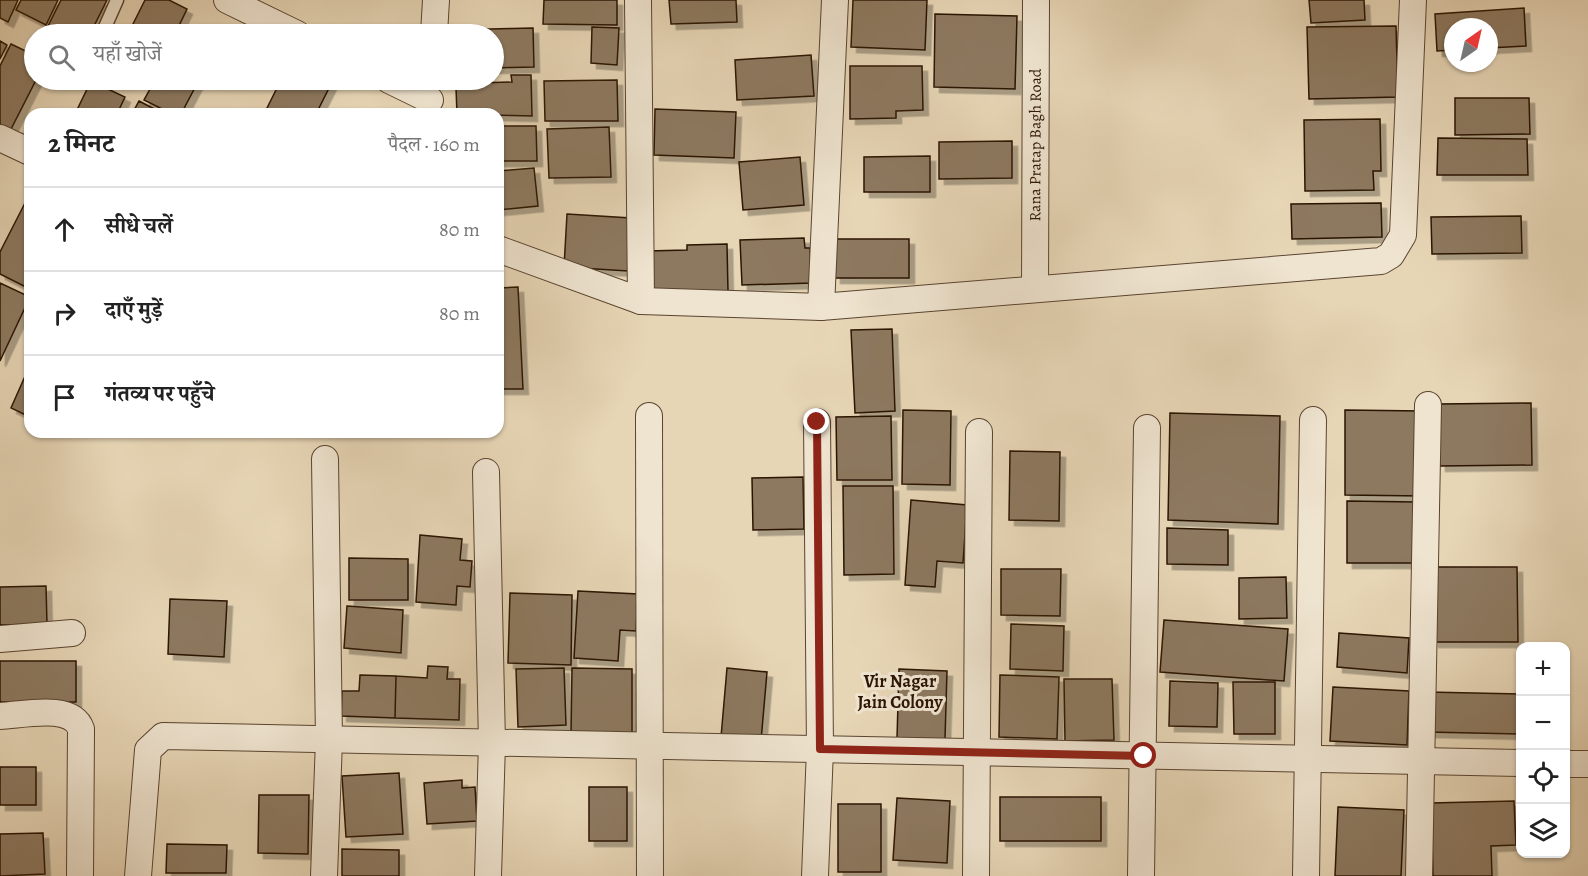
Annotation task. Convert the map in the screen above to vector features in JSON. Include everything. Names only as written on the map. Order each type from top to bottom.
[{"type":"street","points":[[227,0],[276,24]]},
{"type":"street","points":[[435,24],[436,0]]},
{"type":"street","points":[[638,0],[641,301]]},
{"type":"street","points":[[821,307],[835,0]]},
{"type":"street","name":"Rana Pratap Bagh Road","points":[[1035,289],[1036,0]]},
{"type":"street","points":[[504,251],[641,301],[821,307],[1381,261],[1391,255],[1403,235],[1413,0]]},
{"type":"street","points":[[411,90],[430,98]]},
{"type":"street","points":[[0,138],[24,149]]},
{"type":"street","points":[[1419,876],[1428,405]]},
{"type":"street","points":[[648,416],[650,876]]},
{"type":"street","points":[[1306,876],[1313,420]]},
{"type":"street","points":[[815,876],[820,749],[817,422]]},
{"type":"street","points":[[1141,876],[1147,428]]},
{"type":"street","points":[[976,876],[979,432]]},
{"type":"street","points":[[324,876],[328,740],[325,459]]},
{"type":"street","points":[[486,472],[492,743],[488,876]]},
{"type":"street","points":[[0,639],[72,633]]},
{"type":"street","points":[[0,716],[64,712],[79,722],[81,729],[80,876]]},
{"type":"street","points":[[138,876],[148,750],[156,740],[163,736],[1516,763]]},
{"type":"street","points":[[1570,764],[1588,764]]},
{"type":"lane","points":[[106,24],[117,0]]},
{"type":"building","points":[[0,0],[18,0],[8,22],[0,18]]},
{"type":"building","points":[[21,0],[58,0],[46,24],[16,10]]},
{"type":"building","points":[[61,0],[107,0],[95,24],[49,24]]},
{"type":"building","points":[[145,0],[169,0],[187,9],[180,24],[133,24]]},
{"type":"building","points":[[544,0],[617,0],[617,25],[543,24]]},
{"type":"building","points":[[669,0],[736,0],[737,22],[671,24]]},
{"type":"building","points":[[853,0],[927,0],[925,50],[851,47]]},
{"type":"building","points":[[1309,0],[1364,0],[1365,20],[1311,23]]},
{"type":"building","points":[[1524,8],[1526,46],[1498,48],[1498,18],[1444,18],[1444,51],[1437,51],[1435,14]]},
{"type":"building","points":[[935,14],[1017,16],[1015,89],[934,87]]},
{"type":"building","points":[[1396,26],[1398,97],[1309,99],[1307,27]]},
{"type":"building","points":[[592,27],[619,28],[617,65],[591,63]]},
{"type":"building","points":[[533,28],[534,67],[504,68],[504,29]]},
{"type":"building","points":[[0,41],[7,45],[0,59]]},
{"type":"building","points":[[11,44],[24,50],[24,90],[31,90],[9,133],[0,128],[0,66]]},
{"type":"building","points":[[811,55],[814,96],[737,100],[735,60]]},
{"type":"building","points":[[850,66],[922,66],[923,110],[896,111],[896,118],[850,119]]},
{"type":"building","points":[[511,75],[531,75],[532,116],[504,115],[504,108],[457,108],[456,90],[504,90],[504,82],[512,82]]},
{"type":"building","points":[[617,80],[618,121],[545,121],[544,81]]},
{"type":"building","points":[[87,90],[110,90],[125,97],[120,108],[78,108]]},
{"type":"building","points":[[150,90],[194,90],[184,108],[160,108],[144,100]]},
{"type":"building","points":[[276,90],[328,90],[319,108],[267,108]]},
{"type":"building","points":[[1455,98],[1529,98],[1530,134],[1455,135]]},
{"type":"building","points":[[139,101],[152,108],[135,108]]},
{"type":"building","points":[[655,109],[736,112],[734,158],[654,155]]},
{"type":"building","points":[[1380,119],[1381,171],[1373,171],[1374,190],[1305,191],[1304,120]]},
{"type":"building","points":[[504,126],[536,126],[537,161],[504,161]]},
{"type":"building","points":[[609,127],[611,177],[549,178],[547,129]]},
{"type":"building","points":[[1438,138],[1527,139],[1528,175],[1437,175]]},
{"type":"building","points":[[1012,141],[1012,178],[939,179],[939,142]]},
{"type":"building","points":[[930,156],[930,192],[864,192],[864,157]]},
{"type":"building","points":[[800,157],[804,205],[743,210],[739,162]]},
{"type":"building","points":[[534,168],[538,206],[504,209],[504,170]]},
{"type":"building","points":[[1381,203],[1382,237],[1292,239],[1291,204]]},
{"type":"building","points":[[24,205],[24,286],[0,274],[0,252]]},
{"type":"building","points":[[567,214],[631,218],[628,271],[564,267]]},
{"type":"building","points":[[1521,216],[1522,253],[1432,254],[1431,217]]},
{"type":"building","points":[[804,238],[805,248],[810,248],[812,283],[742,285],[740,240]]},
{"type":"building","points":[[835,239],[909,239],[909,278],[835,278]]},
{"type":"building","points":[[727,244],[728,291],[648,292],[647,251],[687,250],[687,245]]},
{"type":"building","points":[[0,283],[24,294],[24,310],[0,361]]},
{"type":"building","points":[[518,287],[523,389],[504,389],[504,288]]},
{"type":"building","points":[[892,329],[895,411],[855,413],[851,330]]},
{"type":"building","points":[[24,379],[24,414],[11,408]]},
{"type":"building","points":[[1531,403],[1532,465],[1440,466],[1439,404]]},
{"type":"building","points":[[903,410],[951,411],[950,485],[902,484]]},
{"type":"building","points":[[1345,410],[1422,411],[1422,496],[1345,495]]},
{"type":"building","points":[[1170,413],[1280,416],[1278,524],[1168,520]]},
{"type":"building","points":[[891,416],[892,480],[837,480],[836,417]]},
{"type":"building","points":[[1010,451],[1060,452],[1059,521],[1009,520]]},
{"type":"building","points":[[803,477],[804,529],[753,530],[752,478]]},
{"type":"building","points":[[843,486],[893,486],[894,574],[844,575]]},
{"type":"building","points":[[911,500],[967,505],[963,563],[937,561],[935,587],[905,585]]},
{"type":"building","points":[[1347,501],[1416,502],[1416,563],[1347,563]]},
{"type":"building","points":[[1167,528],[1228,530],[1228,565],[1167,564]]},
{"type":"building","points":[[420,535],[462,539],[460,560],[472,561],[470,587],[457,586],[456,605],[416,602]]},
{"type":"building","points":[[349,558],[408,559],[408,600],[349,600]]},
{"type":"building","points":[[1432,567],[1517,567],[1518,642],[1433,642]]},
{"type":"building","points":[[1001,569],[1061,569],[1060,616],[1001,615]]},
{"type":"building","points":[[1286,577],[1287,618],[1239,619],[1239,578]]},
{"type":"building","points":[[46,586],[47,624],[0,625],[0,587]]},
{"type":"building","points":[[578,591],[638,594],[636,631],[620,630],[618,661],[574,658]]},
{"type":"building","points":[[510,593],[572,595],[571,665],[508,663]]},
{"type":"building","points":[[170,599],[227,601],[224,657],[168,654]]},
{"type":"building","points":[[347,606],[403,610],[401,653],[344,648]]},
{"type":"building","points":[[1164,620],[1288,629],[1284,681],[1160,672]]},
{"type":"building","points":[[1011,624],[1064,626],[1063,671],[1010,669]]},
{"type":"building","points":[[1339,633],[1409,638],[1407,673],[1337,667]]},
{"type":"building","points":[[0,661],[76,661],[76,702],[0,702]]},
{"type":"building","points":[[428,666],[448,667],[447,679],[460,679],[459,720],[395,718],[396,676],[427,678]]},
{"type":"building","points":[[564,668],[566,725],[518,727],[516,669]]},
{"type":"building","points":[[572,668],[632,669],[632,736],[571,735]]},
{"type":"building","points":[[727,668],[767,672],[761,741],[721,737]]},
{"type":"building","points":[[899,669],[947,671],[945,739],[897,738]]},
{"type":"building","points":[[360,675],[396,676],[395,718],[341,716],[342,691],[359,691]]},
{"type":"building","points":[[1000,675],[1059,677],[1057,739],[999,737]]},
{"type":"building","points":[[1064,679],[1112,679],[1114,740],[1065,741]]},
{"type":"building","points":[[1170,681],[1218,683],[1217,727],[1169,726]]},
{"type":"building","points":[[1233,682],[1275,682],[1275,734],[1234,734]]},
{"type":"building","points":[[1333,687],[1409,691],[1407,745],[1330,741]]},
{"type":"building","points":[[1427,692],[1516,694],[1516,734],[1427,732]]},
{"type":"building","points":[[0,767],[36,767],[36,805],[0,805]]},
{"type":"building","points":[[399,773],[403,834],[346,837],[342,776]]},
{"type":"building","points":[[462,780],[462,788],[475,787],[477,821],[427,824],[424,783]]},
{"type":"building","points":[[589,787],[627,787],[627,841],[589,841]]},
{"type":"building","points":[[259,795],[309,795],[308,854],[258,853]]},
{"type":"building","points":[[1000,797],[1101,797],[1101,841],[1000,841]]},
{"type":"building","points":[[897,798],[950,801],[947,863],[893,860]]},
{"type":"building","points":[[1514,801],[1516,845],[1491,846],[1492,876],[1433,876],[1431,803]]},
{"type":"building","points":[[838,804],[881,804],[881,872],[838,872]]},
{"type":"building","points":[[1338,807],[1404,810],[1401,876],[1335,876]]},
{"type":"building","points":[[43,833],[45,874],[0,876],[0,834]]},
{"type":"building","points":[[167,844],[227,845],[226,873],[166,873]]},
{"type":"building","points":[[342,849],[399,850],[399,876],[342,876]]},
{"type":"district","name":"Vir Nagar Jain Colony","points":[[900,691]]},
{"type":"route","points":[[817,422],[820,749],[1144,756]]}]
